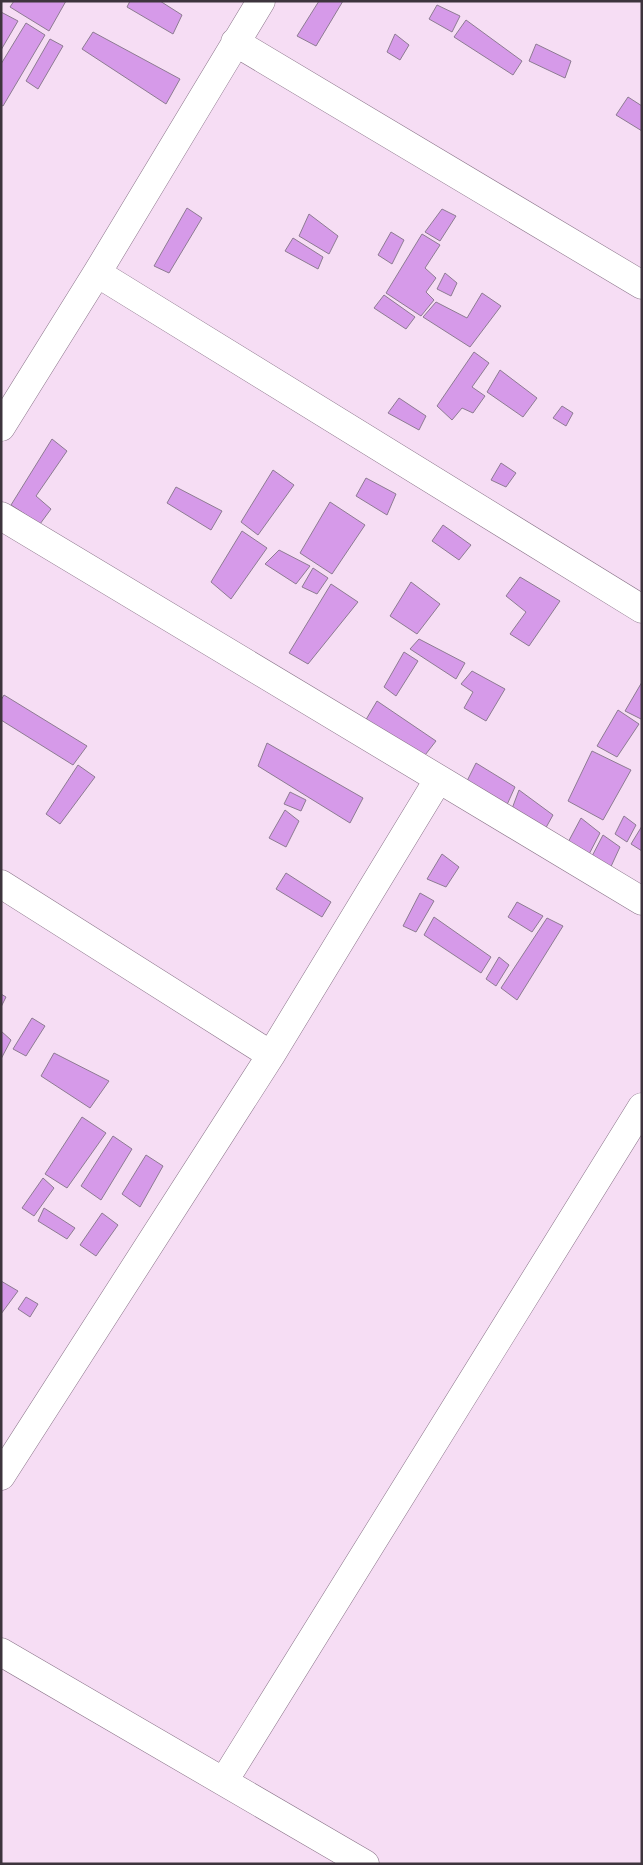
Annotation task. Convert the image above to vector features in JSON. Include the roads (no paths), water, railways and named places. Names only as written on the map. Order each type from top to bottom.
[{"type":"street","points":[[1,427],[97,273],[261,1]]},
{"type":"street","points":[[235,42],[642,285]]},
{"type":"street","points":[[97,273],[642,609]]},
{"type":"street","points":[[1,516],[642,901]]},
{"type":"street","points":[[1,1476],[271,1055],[438,780]]},
{"type":"street","points":[[1,884],[271,1055]]},
{"type":"street","points":[[224,1781],[642,1107]]},
{"type":"street","points":[[1,1652],[365,1864]]}]
